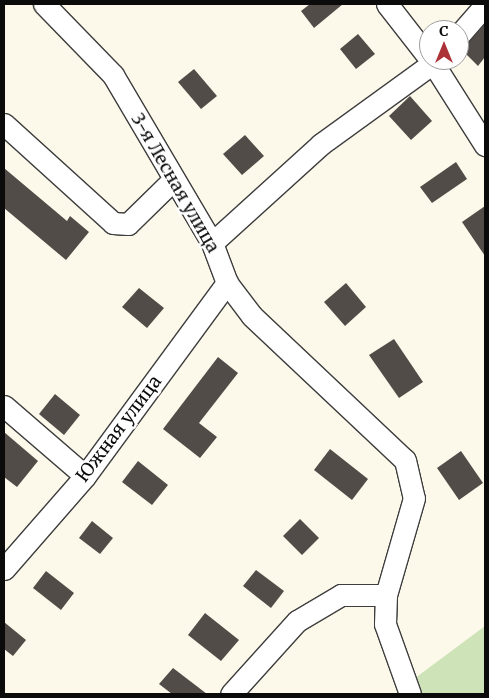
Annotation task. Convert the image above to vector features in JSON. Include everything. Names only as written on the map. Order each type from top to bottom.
[{"type":"street","name":"3-я Лесная улица","points":[[44,4],[113,75],[212,243],[227,283],[252,316],[404,460],[414,498],[386,595]]},
{"type":"street","points":[[387,4],[419,44]]},
{"type":"street","points":[[469,23],[485,5]]},
{"type":"street","points":[[212,243],[321,144],[419,70]]},
{"type":"street","points":[[438,70],[485,145]]},
{"type":"street","points":[[4,124],[113,223],[128,224],[174,179]]},
{"type":"street","name":"Южная улица","points":[[4,569],[85,476],[227,283]]},
{"type":"street","points":[[4,406],[85,476]]},
{"type":"street","points":[[231,694],[297,621],[341,595],[386,595],[384,624],[410,694]]},
{"type":"green space","points":[[485,626],[485,694],[401,694],[399,690]]},
{"type":"building","points":[[310,4],[343,4],[314,28],[301,11]]},
{"type":"building","points":[[485,24],[485,57],[478,66],[469,57],[469,42]]},
{"type":"building","points":[[358,34],[375,54],[356,69],[340,49]]},
{"type":"building","points":[[194,69],[217,96],[201,109],[178,82]]},
{"type":"building","points":[[410,96],[432,121],[411,140],[389,116]]},
{"type":"building","points":[[245,135],[264,156],[242,175],[223,154]]},
{"type":"building","points":[[456,162],[467,179],[432,203],[420,187]]},
{"type":"building","points":[[4,168],[67,221],[70,216],[89,232],[66,260],[4,208]]},
{"type":"building","points":[[485,206],[485,256],[462,222]]},
{"type":"building","points":[[346,283],[366,307],[345,326],[324,302]]},
{"type":"building","points":[[139,288],[164,308],[147,328],[122,307]]},
{"type":"building","points":[[394,339],[423,382],[399,398],[369,355]]},
{"type":"building","points":[[218,357],[238,373],[199,423],[217,437],[200,458],[163,429]]},
{"type":"building","points":[[55,394],[80,415],[64,435],[39,414]]},
{"type":"building","points":[[4,432],[38,461],[17,487],[4,477]]},
{"type":"building","points":[[330,449],[368,479],[352,500],[314,470]]},
{"type":"building","points":[[461,451],[483,483],[459,500],[437,468]]},
{"type":"building","points":[[138,461],[168,485],[152,505],[122,482]]},
{"type":"building","points":[[300,519],[319,538],[302,555],[283,536]]},
{"type":"building","points":[[92,521],[113,538],[100,554],[79,538]]},
{"type":"building","points":[[256,570],[284,591],[271,608],[243,586]]},
{"type":"building","points":[[46,571],[74,593],[61,610],[33,588]]},
{"type":"building","points":[[205,613],[239,640],[221,661],[188,635]]},
{"type":"building","points":[[4,622],[26,640],[13,656],[4,649]]},
{"type":"building","points":[[173,668],[207,694],[172,694],[159,684]]}]
